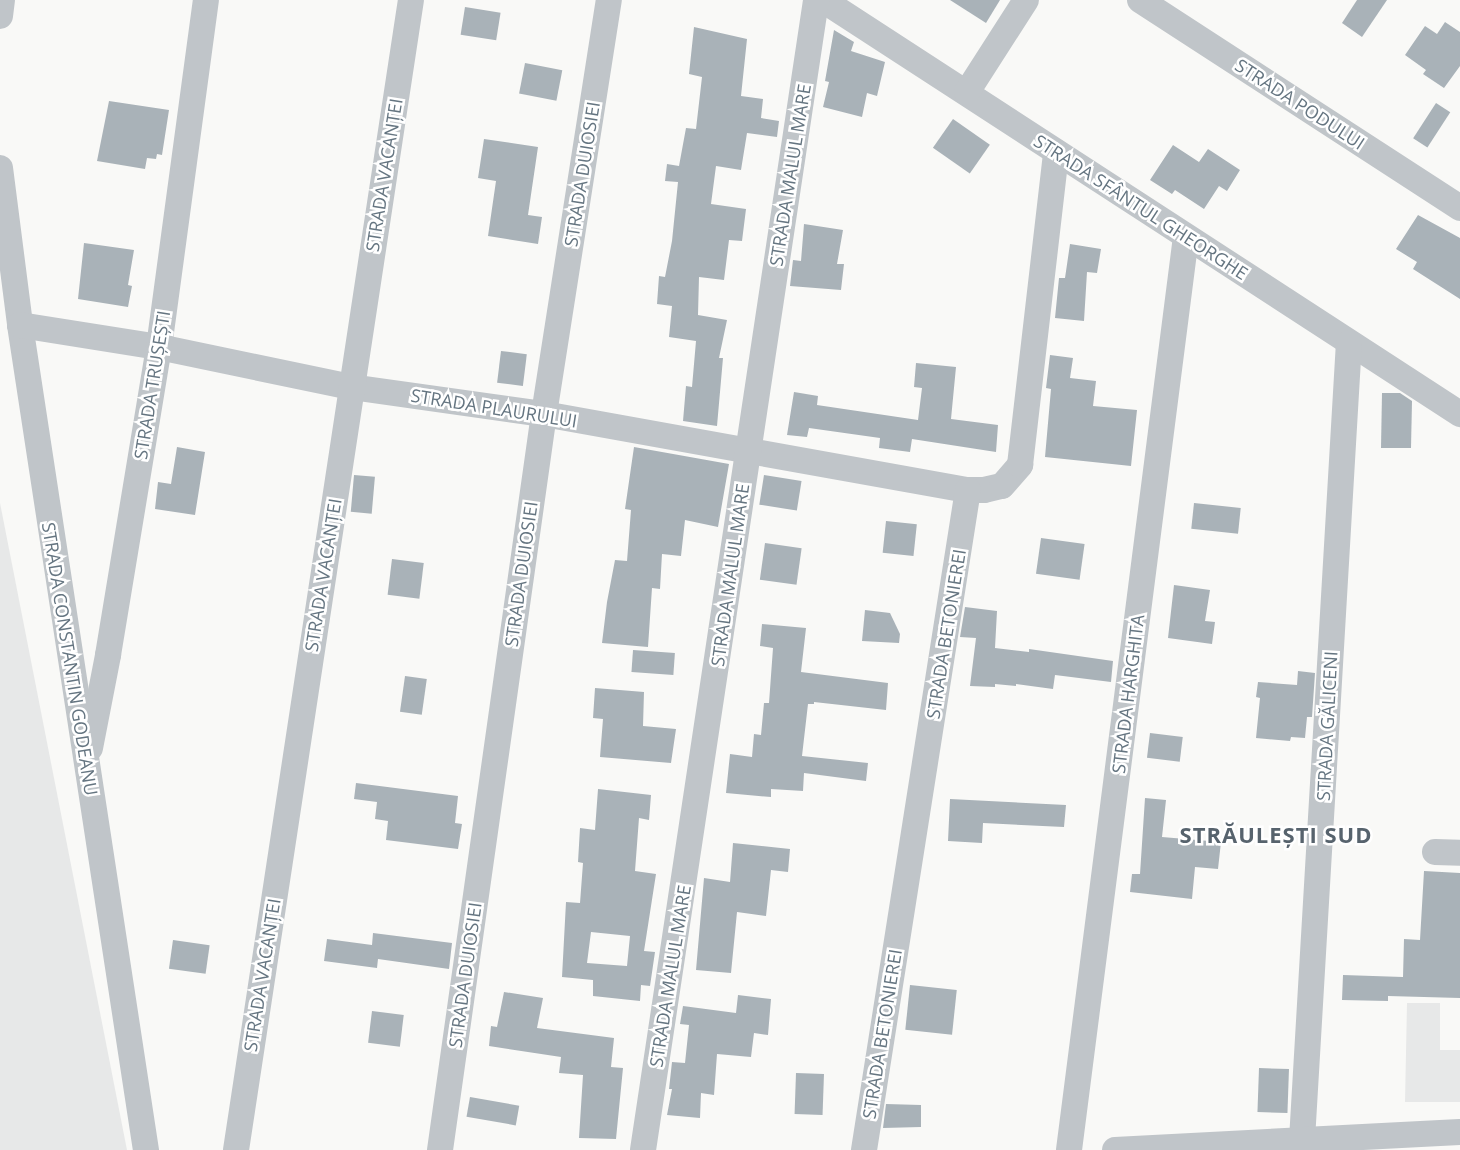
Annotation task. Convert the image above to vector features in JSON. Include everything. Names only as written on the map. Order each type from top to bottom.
[{"type":"street","points":[[0,16],[2,0]]},
{"type":"street","name":"STRADA TRUȘEȘTI","points":[[86,767],[108,655],[159,347],[206,0]]},
{"type":"street","name":"STRADA VACANȚEI","points":[[236,1150],[411,0]]},
{"type":"street","name":"STRADA DUIOSIEI","points":[[440,1150],[544,414],[610,0]]},
{"type":"street","name":"STRADA MALUL MARE","points":[[643,1150],[816,0]]},
{"type":"street","name":"STRADA SFÂNTUL GHEORGHE","points":[[823,0],[1460,414]]},
{"type":"street","points":[[967,92],[1026,0]]},
{"type":"street","name":"STRADA PODULUI","points":[[1140,0],[1460,208]]},
{"type":"street","points":[[968,490],[984,490],[1002,486],[1020,464],[1056,152]]},
{"type":"street","name":"STRADA CONSTANTIN GODEANU","points":[[0,168],[20,325],[146,1150]]},
{"type":"street","name":"STRADA HARGHITA","points":[[1069,1150],[1186,237]]},
{"type":"street","name":"STRADA PLAURULUI","points":[[20,325],[159,347],[351,387],[544,414],[968,490]]},
{"type":"street","name":"STRADA GĂLICENI","points":[[1285,1144],[1349,342]]},
{"type":"street","name":"STRADA BETONIEREI","points":[[864,1150],[968,490]]},
{"type":"street","points":[[1115,1150],[1285,1144],[1460,1132]]},
{"type":"shaded area","points":[[0,503],[127,1150],[0,1150]]},
{"type":"shaded area","points":[[1407,1003],[1440,1003],[1440,1050],[1460,1050],[1460,1102],[1405,1102]]},
{"type":"building","points":[[950,0],[1000,0],[986,23]]},
{"type":"building","points":[[1357,0],[1387,0],[1362,37],[1342,23]]},
{"type":"building","points":[[465,7],[501,13],[496,40],[461,35]]},
{"type":"building","points":[[1445,22],[1460,32],[1460,66],[1444,88],[1423,74],[1426,70],[1405,55],[1425,26],[1437,34]]},
{"type":"building","points":[[694,27],[747,39],[741,96],[763,99],[761,118],[779,121],[777,137],[747,133],[741,170],[716,166],[711,204],[746,209],[742,241],[729,240],[724,280],[699,277],[698,315],[727,320],[719,358],[723,358],[717,426],[683,421],[686,386],[692,387],[696,341],[669,337],[672,306],[657,304],[659,276],[665,277],[672,241],[678,182],[665,181],[667,164],[679,166],[686,128],[696,129],[702,77],[689,74]]},
{"type":"building","points":[[834,30],[854,42],[851,51],[885,62],[877,96],[867,93],[862,117],[823,107],[829,82],[825,81]]},
{"type":"building","points":[[525,63],[562,70],[556,101],[519,93]]},
{"type":"building","points":[[109,101],[169,110],[162,155],[157,154],[156,159],[147,158],[145,169],[97,161]]},
{"type":"building","points":[[1436,103],[1450,112],[1427,147],[1413,138]]},
{"type":"building","points":[[953,119],[990,145],[970,173],[933,148]]},
{"type":"building","points":[[484,139],[538,147],[528,215],[542,217],[538,244],[488,236],[496,181],[478,178]]},
{"type":"building","points":[[1173,145],[1199,162],[1208,149],[1240,170],[1227,191],[1219,186],[1204,209],[1175,190],[1172,194],[1150,180]]},
{"type":"building","points":[[1418,215],[1460,238],[1460,299],[1413,269],[1417,262],[1396,249]]},
{"type":"building","points":[[804,224],[843,230],[837,264],[844,264],[841,290],[790,286],[793,260],[801,261]]},
{"type":"building","points":[[84,243],[134,250],[128,285],[132,286],[128,307],[78,299]]},
{"type":"building","points":[[1070,244],[1101,249],[1097,273],[1087,272],[1084,321],[1055,318],[1059,278],[1065,278]]},
{"type":"building","points":[[501,351],[527,354],[523,386],[497,383]]},
{"type":"building","points":[[1050,355],[1073,358],[1070,378],[1096,381],[1093,406],[1137,410],[1131,466],[1045,457],[1051,389],[1046,388]]},
{"type":"building","points":[[916,363],[956,367],[951,419],[998,425],[996,452],[912,439],[910,452],[879,448],[880,438],[809,428],[807,437],[787,435],[794,392],[818,396],[817,405],[918,420],[922,388],[914,387]]},
{"type":"building","points":[[1382,393],[1400,393],[1412,401],[1411,448],[1381,448]]},
{"type":"building","points":[[177,447],[205,452],[195,515],[155,509],[158,482],[171,484]]},
{"type":"building","points":[[634,447],[729,464],[718,527],[685,520],[681,556],[662,554],[660,589],[652,588],[648,647],[602,643],[615,560],[627,561],[631,510],[625,509]]},
{"type":"building","points":[[354,475],[375,477],[372,514],[351,512]]},
{"type":"building","points":[[764,475],[802,481],[797,511],[759,505]]},
{"type":"building","points":[[1194,503],[1241,508],[1238,534],[1191,529]]},
{"type":"building","points":[[886,521],[917,524],[913,556],[883,553]]},
{"type":"building","points":[[1041,538],[1085,544],[1080,580],[1036,574]]},
{"type":"building","points":[[765,543],[802,548],[796,585],[760,580]]},
{"type":"building","points":[[392,559],[424,563],[419,599],[388,595]]},
{"type":"building","points":[[1174,585],[1210,590],[1205,621],[1215,622],[1212,644],[1168,638]]},
{"type":"building","points":[[965,607],[997,611],[995,648],[1029,652],[1029,649],[1113,661],[1111,682],[1055,675],[1053,689],[1016,684],[1016,686],[995,684],[995,687],[970,686],[976,638],[960,637]]},
{"type":"building","points":[[865,610],[890,613],[900,634],[899,643],[862,641]]},
{"type":"building","points":[[762,624],[806,628],[801,672],[888,683],[886,710],[814,702],[814,704],[808,704],[802,756],[868,763],[866,781],[804,773],[803,791],[771,789],[771,797],[726,793],[730,754],[752,757],[754,734],[761,735],[764,703],[769,703],[773,648],[760,646]]},
{"type":"building","points":[[633,650],[675,653],[673,675],[631,672]]},
{"type":"building","points":[[1298,671],[1315,673],[1312,717],[1307,717],[1305,738],[1291,737],[1290,741],[1256,738],[1260,698],[1256,697],[1258,682],[1297,685]]},
{"type":"building","points":[[405,676],[427,679],[422,715],[400,712]]},
{"type":"building","points":[[595,688],[644,692],[643,726],[676,729],[671,763],[600,757],[603,719],[593,718]]},
{"type":"building","points":[[1150,733],[1183,737],[1180,762],[1147,758]]},
{"type":"building","points":[[356,783],[458,796],[455,823],[462,824],[458,849],[386,840],[388,821],[375,819],[377,802],[354,799]]},
{"type":"building","points":[[598,789],[651,795],[649,820],[639,818],[635,871],[656,874],[644,951],[655,952],[650,986],[641,985],[640,1001],[593,996],[593,980],[562,977],[566,902],[580,903],[583,863],[578,862],[580,828],[595,830]],"holes":[[[591,932],[630,936],[627,966],[587,963]]]},
{"type":"building","points":[[1145,798],[1166,800],[1162,837],[1221,842],[1218,869],[1195,867],[1192,899],[1130,892],[1132,874],[1140,874]]},
{"type":"building","points":[[950,799],[1066,805],[1064,827],[983,823],[982,843],[948,841]]},
{"type":"building","points":[[733,843],[790,849],[788,872],[771,870],[766,916],[737,912],[731,973],[696,970],[704,878],[730,882]]},
{"type":"building","points":[[1424,871],[1460,873],[1460,998],[1388,996],[1388,1001],[1342,1000],[1343,975],[1403,977],[1404,939],[1420,940]]},
{"type":"building","points":[[373,933],[452,943],[449,969],[378,959],[377,968],[324,961],[327,939],[372,945]]},
{"type":"building","points":[[173,940],[210,945],[206,974],[169,969]]},
{"type":"building","points":[[910,985],[957,990],[952,1035],[905,1030]]},
{"type":"building","points":[[504,992],[543,998],[537,1028],[614,1038],[611,1067],[623,1068],[616,1139],[579,1138],[583,1075],[559,1073],[561,1057],[489,1046],[491,1026],[497,1027]]},
{"type":"building","points":[[738,995],[771,999],[768,1035],[754,1033],[751,1057],[717,1054],[714,1095],[701,1093],[700,1118],[667,1115],[672,1089],[669,1089],[672,1062],[685,1063],[689,1025],[680,1024],[683,1006],[736,1013]]},
{"type":"building","points":[[372,1011],[404,1015],[400,1047],[368,1043]]},
{"type":"building","points":[[1259,1068],[1289,1069],[1287,1113],[1257,1112]]},
{"type":"building","points":[[796,1073],[824,1074],[823,1115],[795,1114]]},
{"type":"building","points":[[470,1097],[519,1106],[516,1125],[467,1117]]},
{"type":"building","points":[[886,1104],[921,1105],[921,1127],[883,1128]]},
{"type":"district","name":"STRĂULEȘTI SUD","points":[[1276,835]]}]
